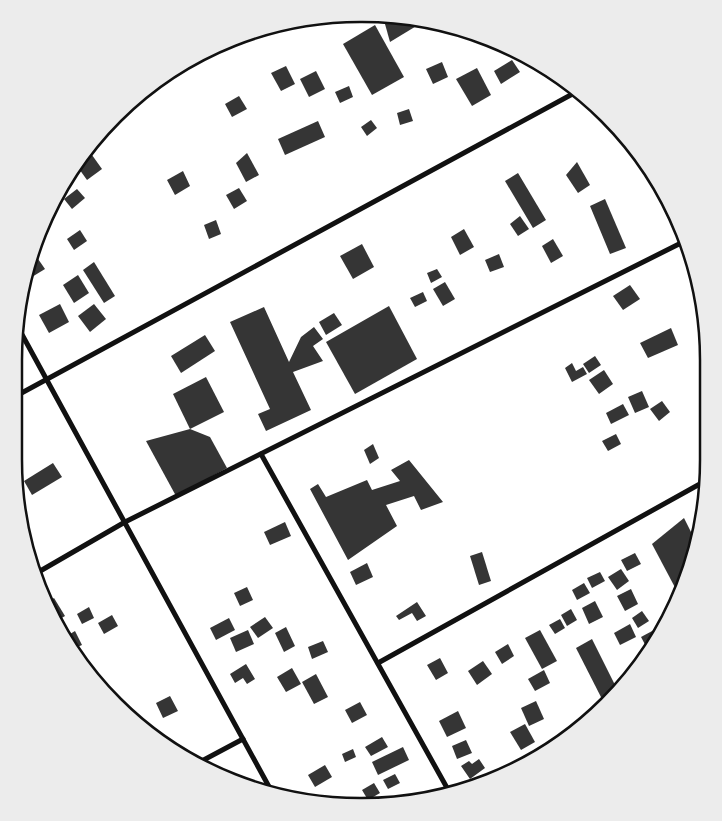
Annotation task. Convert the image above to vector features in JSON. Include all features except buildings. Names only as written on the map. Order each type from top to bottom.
[{"type":"street","points":[[22,393],[570,95]]},
{"type":"street","points":[[41,571],[125,522],[679,244]]},
{"type":"street","points":[[23,337],[268,786]]},
{"type":"street","points":[[261,454],[447,787]]},
{"type":"street","points":[[378,663],[699,485]]},
{"type":"street","points":[[204,760],[243,739]]}]
